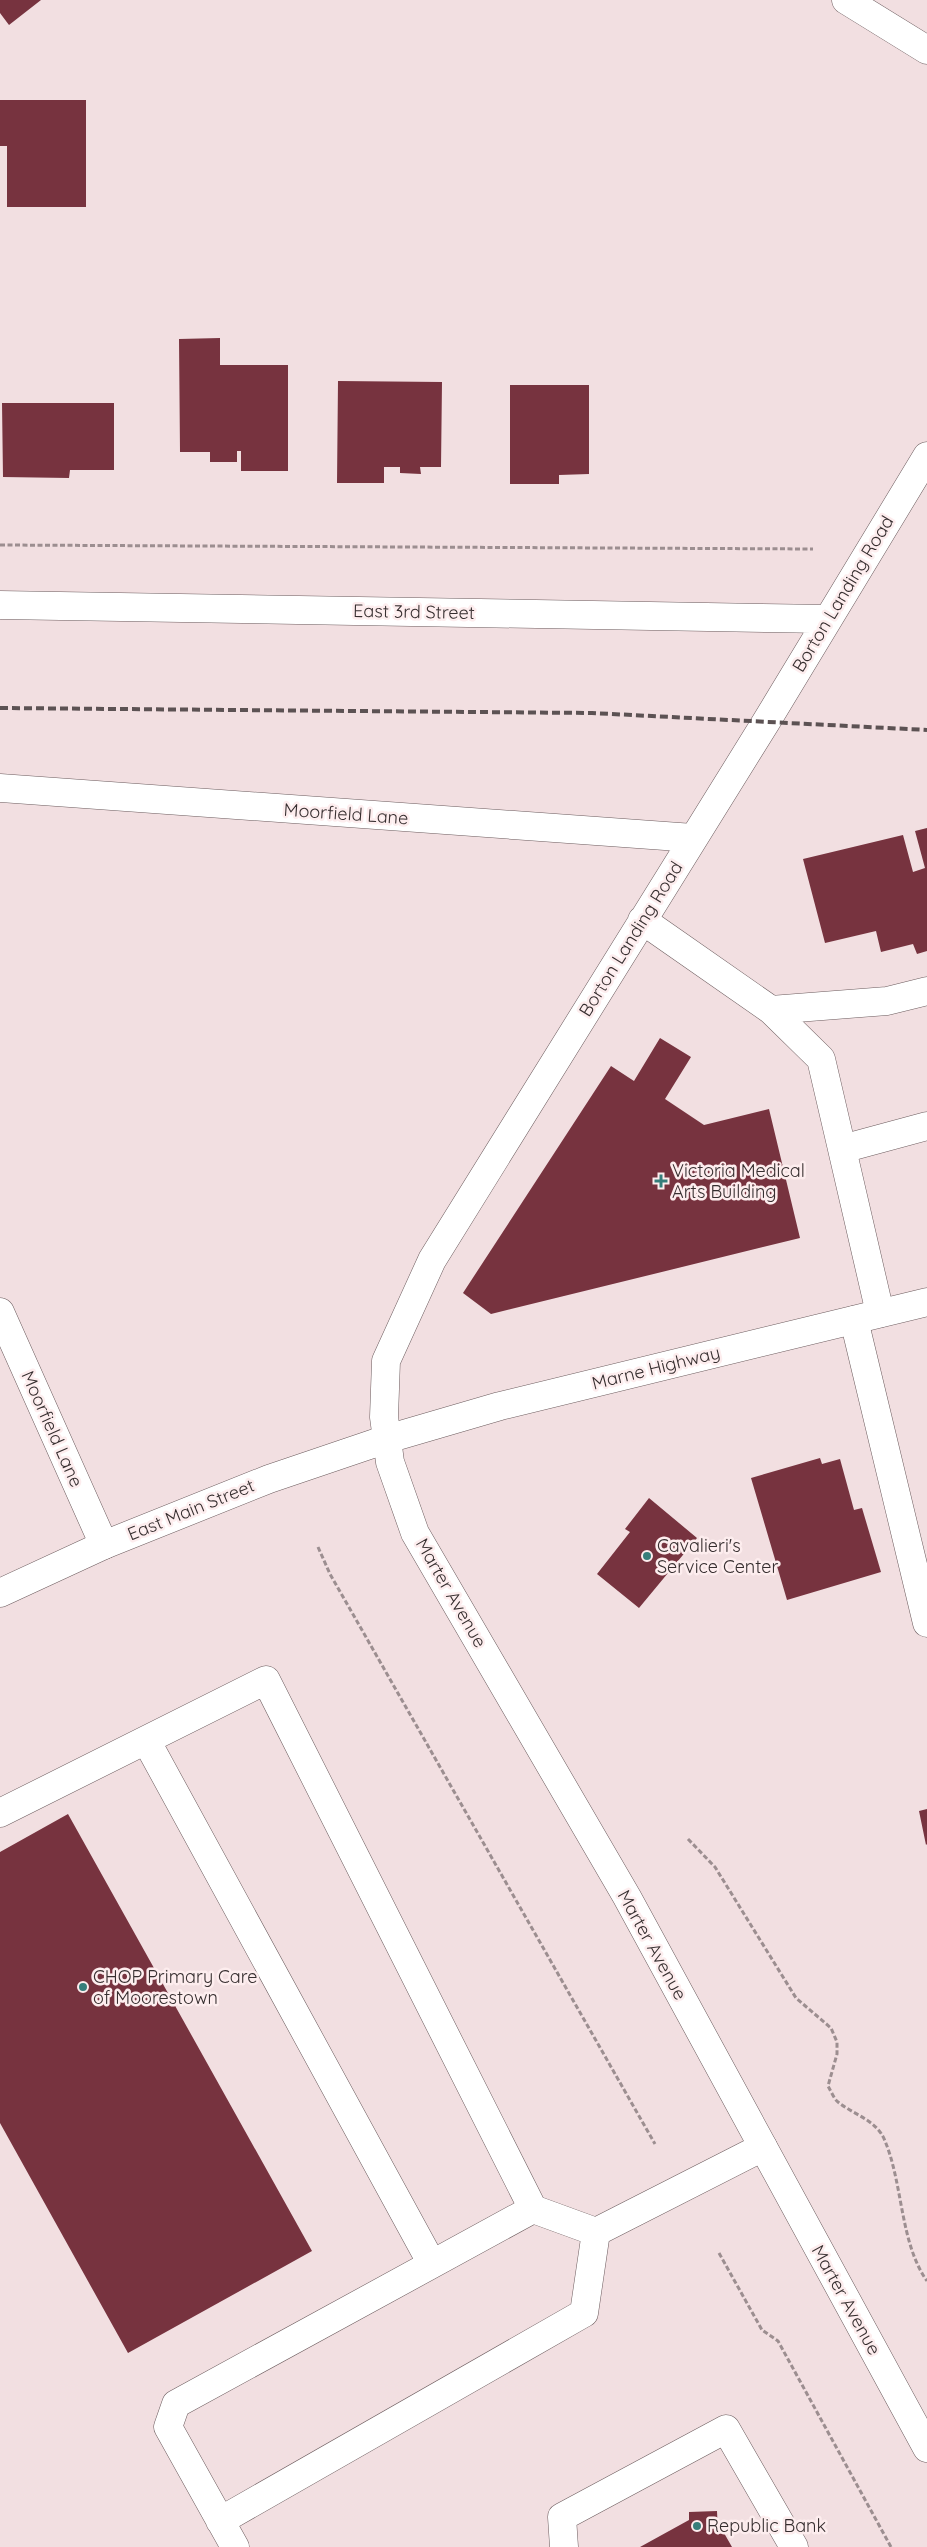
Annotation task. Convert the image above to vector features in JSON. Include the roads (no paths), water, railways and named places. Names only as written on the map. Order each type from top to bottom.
[{"type":"street","points":[[846,0],[927,50]]},
{"type":"street","name":"Borton Landing Road","points":[[387,1439],[384,1417],[386,1361],[432,1260],[927,456]]},
{"type":"street","name":"East 3rd Street","points":[[0,605],[828,619]]},
{"type":"street","name":"Moorfield Lane","points":[[0,788],[693,838]]},
{"type":"street","points":[[642,920],[771,1010],[821,1059],[880,1313]]},
{"type":"street","points":[[771,1010],[887,1001],[927,991]]},
{"type":"street","points":[[842,1149],[927,1126]]},
{"type":"street","name":"Marne Highway","points":[[387,1439],[500,1406],[927,1302]]},
{"type":"street","name":"Moorfield Lane","points":[[0,1312],[104,1545]]},
{"type":"street","points":[[854,1320],[927,1623]]},
{"type":"street","name":"East Main Street","points":[[0,1593],[104,1545],[269,1479],[387,1439]]},
{"type":"street","name":"Marter Avenue","points":[[387,1439],[390,1462],[415,1532],[627,1897],[927,2448]]},
{"type":"street","points":[[0,1813],[266,1680],[533,2209],[596,2232],[763,2146]]},
{"type":"street","points":[[146,1740],[432,2264]]},
{"type":"street","points":[[235,2547],[168,2427],[176,2404],[533,2209]]},
{"type":"street","points":[[220,2521],[584,2313],[596,2232]]},
{"type":"street","points":[[564,2547],[562,2517],[726,2429],[794,2547]]},
{"type":"railway","points":[[0,708],[592,713],[927,730]]},
{"type":"place","name":"Victoria Medical Arts Building","points":[[661,1181]]},
{"type":"place","name":"Cavalieri's Service Center","points":[[647,1556]]},
{"type":"place","name":"CHOP Primary Care of Moorestown","points":[[83,1987]]},
{"type":"place","name":"Republic Bank","points":[[697,2526]]}]
